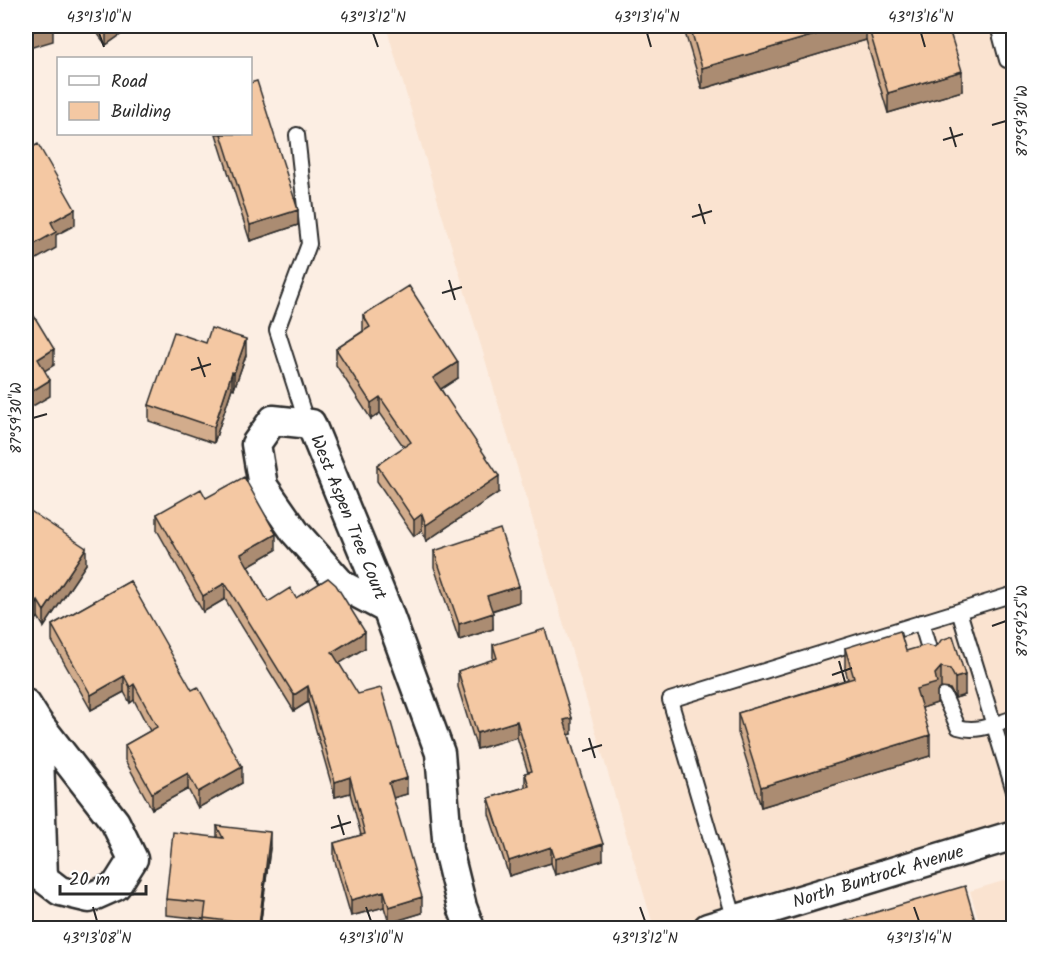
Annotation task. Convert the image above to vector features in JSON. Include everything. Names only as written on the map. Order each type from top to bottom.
[{"type":"street","name":"West Aspen Tree Court","points":[[387,609],[342,585],[295,532],[263,486],[256,444],[273,420],[311,424],[387,609],[440,753],[448,850],[462,907],[470,928]]},
{"type":"street","points":[[32,714],[116,822],[133,860],[117,886],[89,898],[60,891],[43,878],[32,714]]},
{"type":"street","name":"North Buntrock Avenue","points":[[708,928],[1014,835]]},
{"type":"lane","points":[[998,26],[1007,60],[1014,61]]},
{"type":"lane","points":[[297,135],[309,244],[277,330],[307,424]]},
{"type":"lane","points":[[735,920],[670,700],[1014,594]]},
{"type":"lane","points":[[959,611],[1014,790]]},
{"type":"lane","points":[[921,622],[932,659]]},
{"type":"lane","points":[[944,696],[958,727],[968,730],[1014,718]]},
{"type":"shaded area","points":[[386,26],[1013,26],[1013,835],[708,928],[654,928]]},
{"type":"shaded area","points":[[1013,878],[1013,928],[981,928],[970,891]]},
{"type":"building","points":[[26,26],[51,26],[26,33]]},
{"type":"building","points":[[690,26],[845,26],[702,68]]},
{"type":"building","points":[[868,26],[948,26],[962,71],[888,93]]},
{"type":"building","points":[[257,81],[298,210],[250,225],[221,135],[252,135],[252,82]]},
{"type":"building","points":[[38,144],[75,209],[51,222],[56,232],[26,249],[26,151]]},
{"type":"building","points":[[409,286],[458,362],[433,378],[499,476],[426,525],[422,514],[414,520],[377,465],[411,442],[380,397],[371,403],[336,349],[370,327],[363,315]]},
{"type":"building","points":[[34,316],[54,349],[38,359],[50,380],[26,395],[26,321]]},
{"type":"building","points":[[211,328],[246,339],[234,373],[232,372],[214,427],[149,405],[174,332],[206,343]]},
{"type":"building","points":[[244,477],[276,534],[241,554],[268,602],[290,588],[296,598],[328,578],[336,585],[365,632],[332,652],[358,694],[381,688],[407,778],[389,783],[422,897],[389,907],[384,891],[351,900],[334,843],[365,834],[350,777],[335,782],[308,686],[294,695],[225,583],[203,596],[157,514],[201,489],[206,498]]},
{"type":"building","points":[[26,508],[86,548],[44,611],[38,601],[26,619]]},
{"type":"building","points":[[500,529],[519,586],[487,596],[493,613],[459,624],[434,551]]},
{"type":"building","points":[[130,581],[192,690],[198,687],[242,767],[198,792],[188,773],[152,793],[125,745],[157,727],[134,684],[130,687],[124,676],[91,695],[52,625]]},
{"type":"building","points":[[545,629],[572,718],[564,720],[603,844],[555,859],[551,847],[509,861],[489,798],[529,786],[525,773],[532,771],[517,721],[477,733],[458,671],[497,658],[493,645]]},
{"type":"building","points":[[900,631],[906,651],[926,645],[934,647],[941,640],[953,636],[965,675],[955,678],[950,669],[941,667],[935,674],[937,683],[916,689],[930,735],[761,787],[738,713],[854,678],[845,648]]},
{"type":"building","points":[[217,826],[270,832],[259,925],[204,918],[206,903],[166,899],[173,832],[223,838]]},
{"type":"building","points":[[965,886],[977,928],[822,928]]}]
